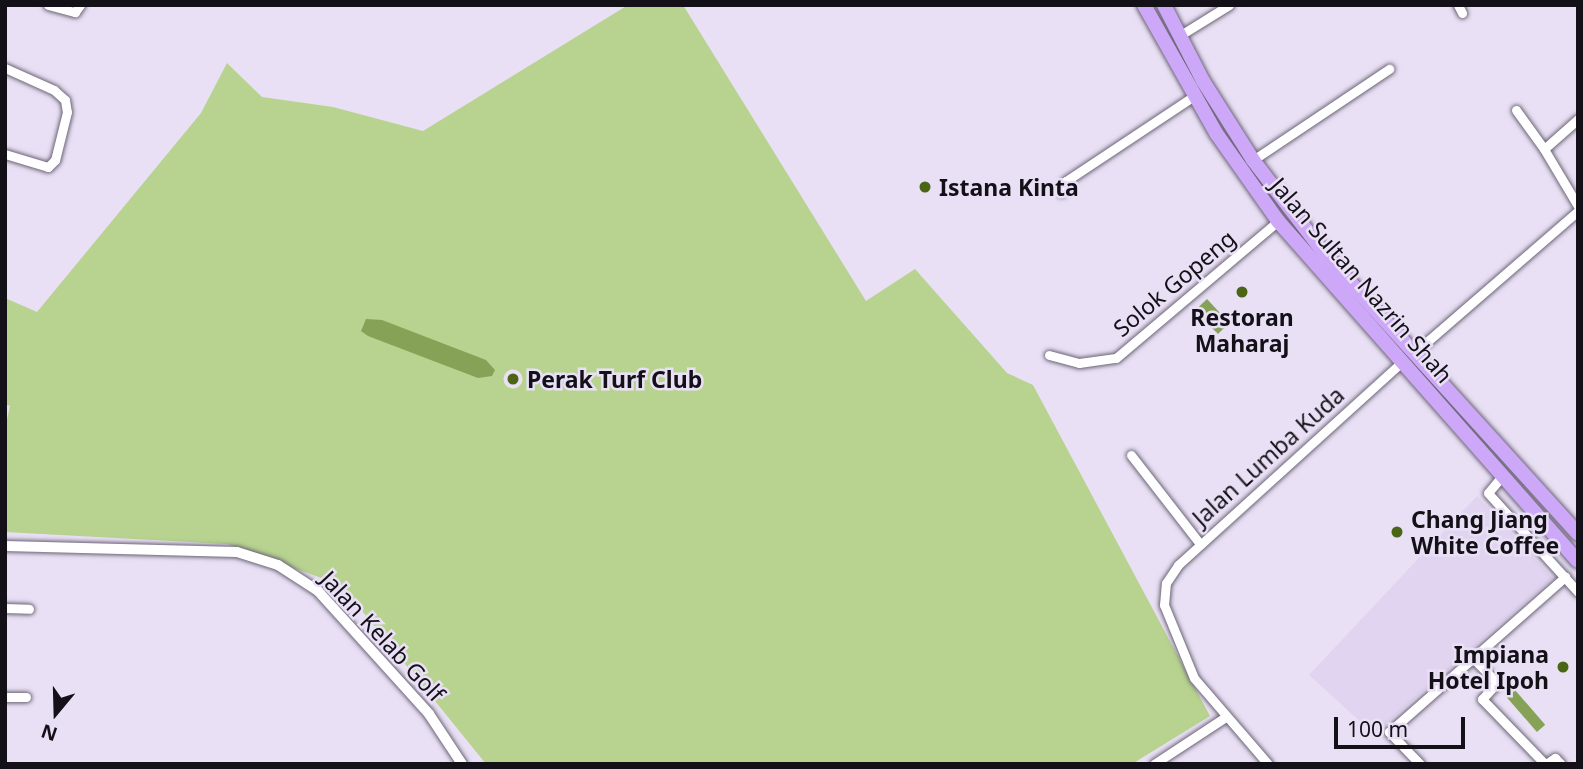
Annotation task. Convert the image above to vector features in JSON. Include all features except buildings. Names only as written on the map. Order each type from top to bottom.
[{"type":"highway","name":"Jalan Sultan Nazrin Shah","points":[[1143,5],[1194,96],[1278,221],[1578,561]]},
{"type":"highway","name":"Jalan Sultan Nazrin Shah","points":[[1164,5],[1179,36],[1253,160],[1328,258],[1578,534]]},
{"type":"street","points":[[48,5],[75,12],[80,5]]},
{"type":"street","points":[[1179,36],[1229,5]]},
{"type":"street","points":[[5,68],[54,90],[65,100],[67,112],[55,160],[48,167],[5,154]]},
{"type":"street","points":[[1253,160],[1389,69]]},
{"type":"street","points":[[1061,192],[1066,181],[1194,96]]},
{"type":"street","points":[[1414,353],[1578,209],[1544,149],[1516,110]]},
{"type":"street","points":[[1544,149],[1578,119]]},
{"type":"street","name":"Solok Gopeng","points":[[1049,355],[1079,363],[1116,358],[1278,221]]},
{"type":"street","name":"Jalan Lumba Kuda","points":[[1224,718],[1194,678],[1172,629],[1164,605],[1167,583],[1178,565],[1200,544],[1401,363]]},
{"type":"street","points":[[1131,455],[1200,544]]},
{"type":"street","points":[[1503,475],[1488,493],[1578,592]]},
{"type":"street","name":"Jalan Kelab Golf","points":[[5,546],[237,552],[278,565],[318,591],[429,714],[462,764]]},
{"type":"street","points":[[1420,764],[1389,732],[1565,577]]},
{"type":"street","points":[[5,608],[29,609]]},
{"type":"street","points":[[1474,658],[1497,683],[1482,699],[1545,764],[1555,758],[1560,764]]},
{"type":"street","points":[[5,697],[26,697]]},
{"type":"street","points":[[1154,764],[1224,718],[1268,764]]},
{"type":"shaded area","name":"Perak Turf Club","points":[[628,5],[683,5],[866,301],[915,269],[1007,373],[1033,385],[1210,716],[1132,764],[486,764],[341,585],[227,544],[5,532],[5,428],[10,406],[5,404],[5,298],[37,312],[201,113],[227,63],[262,97],[333,107],[423,131]]},
{"type":"shaded area","points":[[1207,299],[1230,323],[1218,334],[1195,310]]},
{"type":"shaded area","points":[[366,319],[382,320],[486,360],[495,370],[492,376],[478,378],[368,336],[361,331]]},
{"type":"shaded area","points":[[1477,496],[1553,578],[1374,734],[1309,675]]},
{"type":"shaded area","points":[[1515,690],[1545,725],[1537,732],[1507,697]]},
{"type":"place","name":"Istana Kinta","points":[[925,187]]},
{"type":"place","name":"Restoran Maharaj","points":[[1242,292]]},
{"type":"place","name":"Perak Turf Club","points":[[513,379]]},
{"type":"place","name":"Chang Jiang White Coffee","points":[[1397,532]]},
{"type":"place","name":"Impiana Hotel Ipoh","points":[[1563,667]]}]
